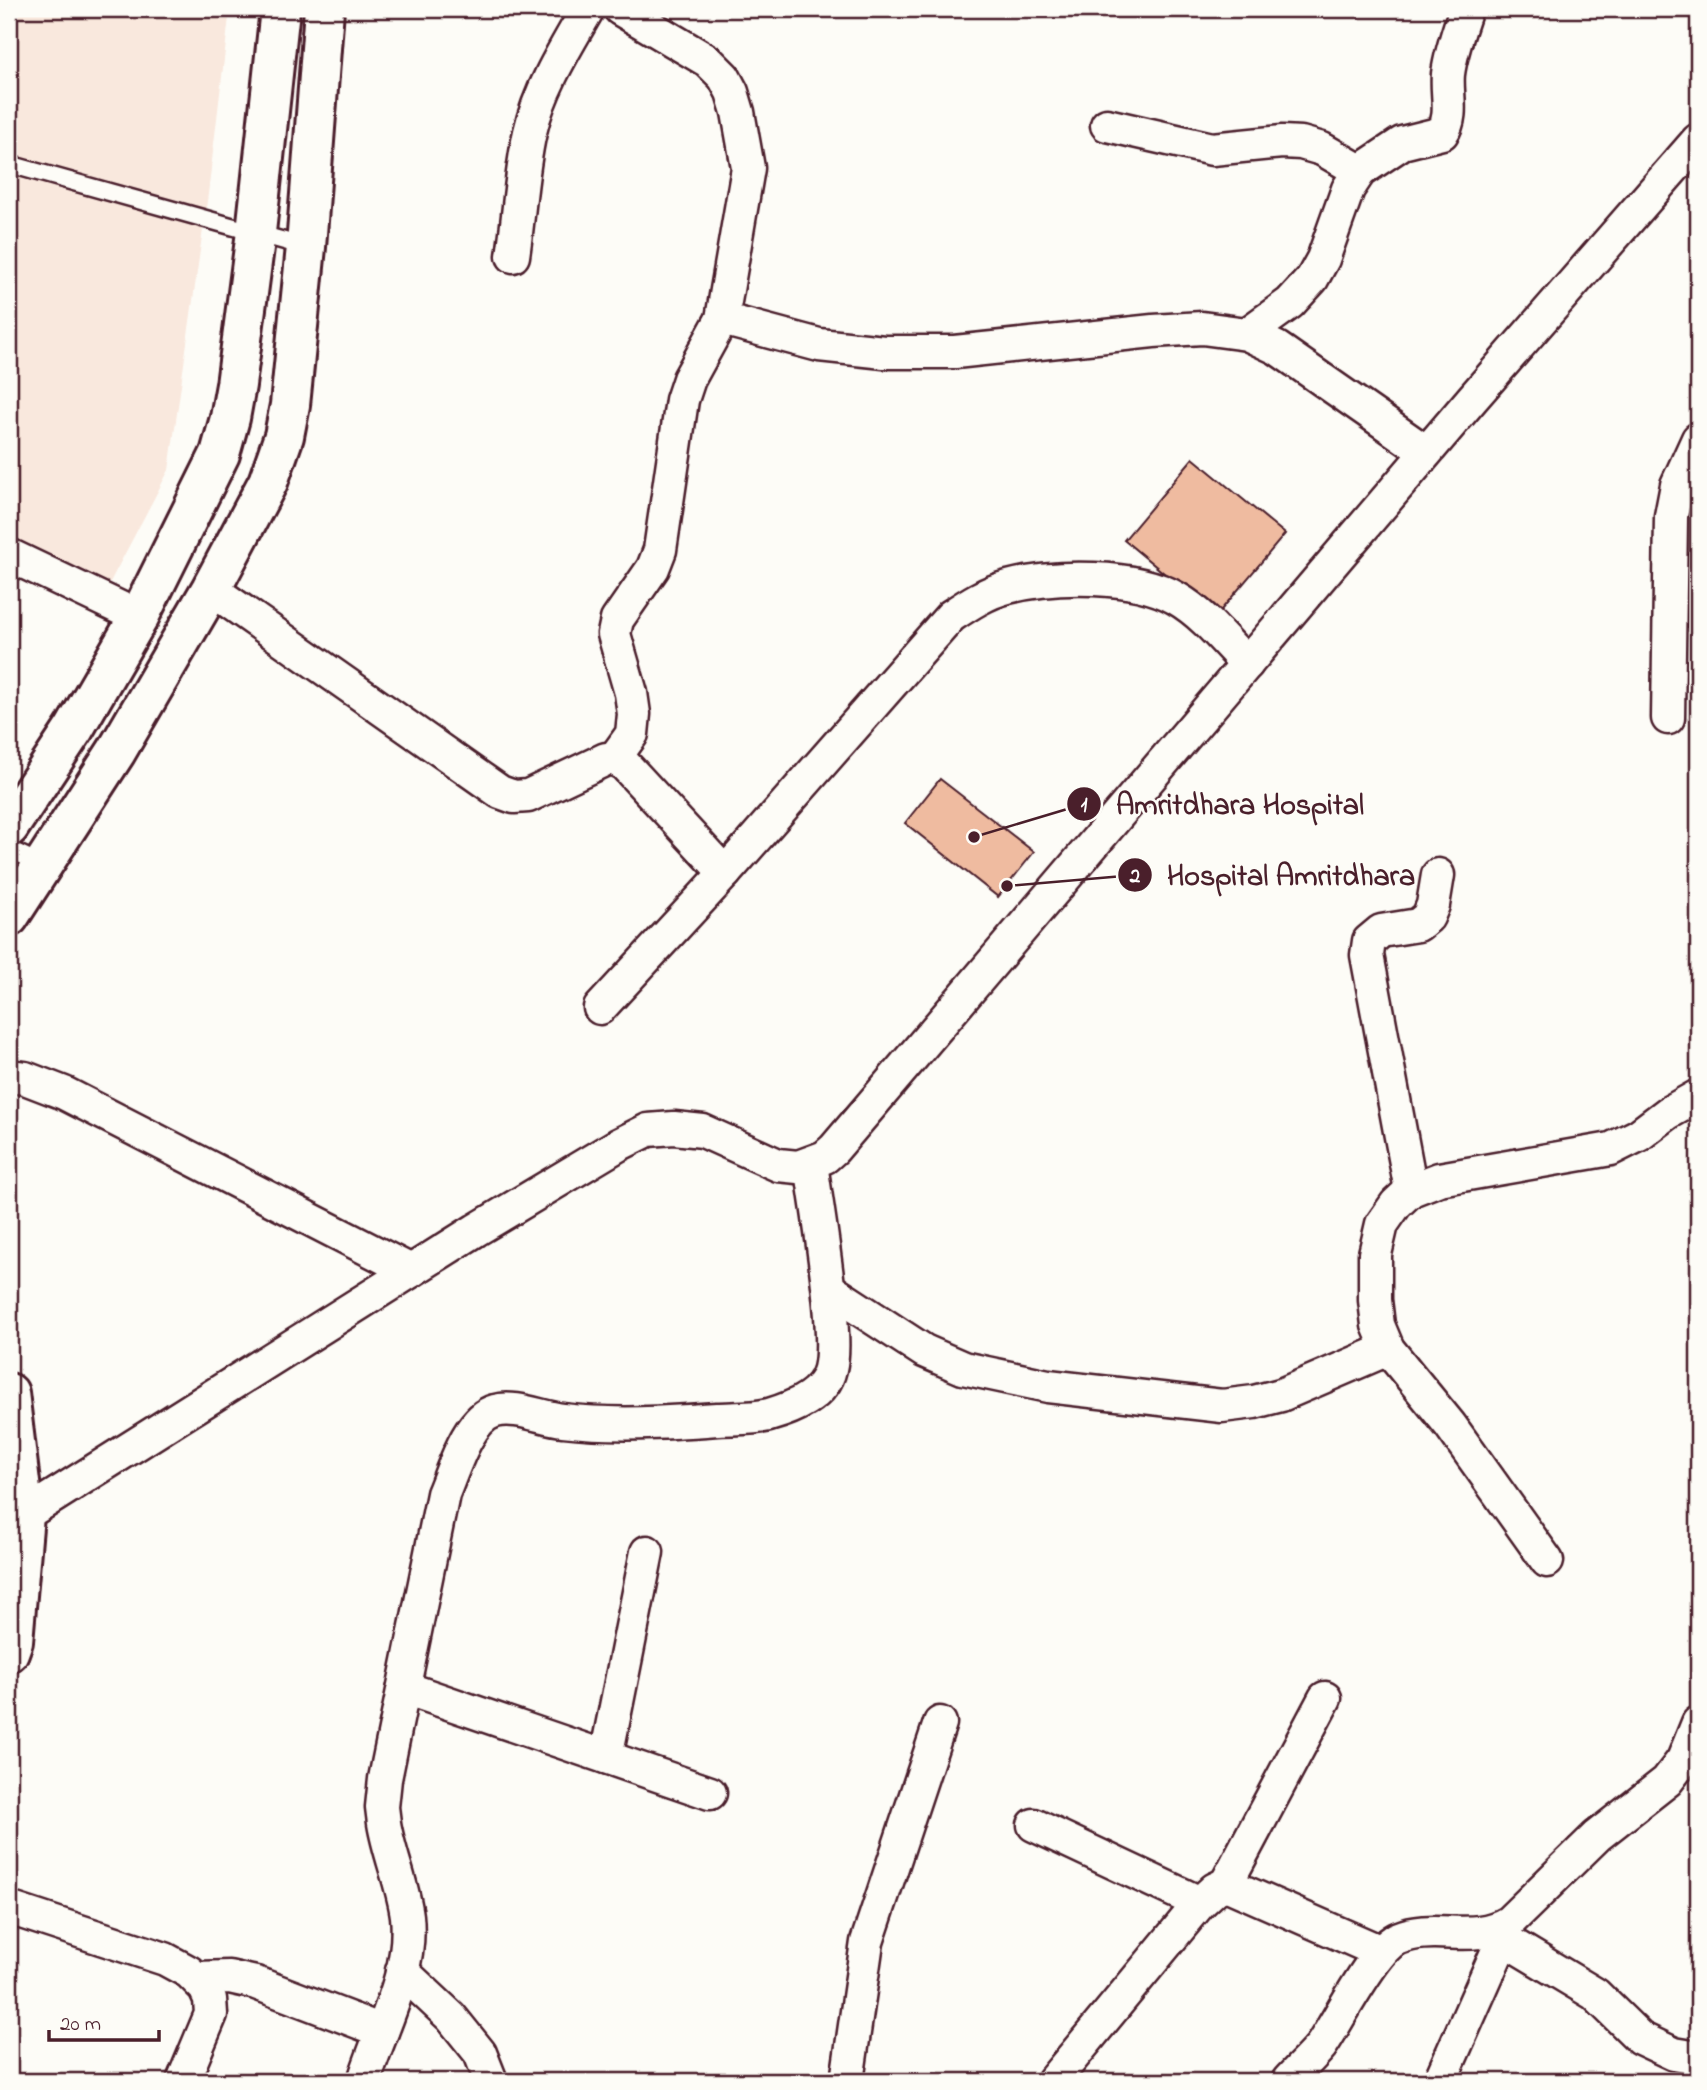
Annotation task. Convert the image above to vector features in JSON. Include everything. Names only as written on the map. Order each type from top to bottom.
[{"type":"street","points":[[9,827],[74,729],[139,617],[220,454],[230,418],[256,232],[280,9]]},
{"type":"street","points":[[9,917],[116,752],[211,589],[268,482],[284,436],[290,405],[306,247],[324,9]]},
{"type":"street","points":[[513,256],[530,132],[540,99],[562,53],[588,9]]},
{"type":"street","points":[[614,759],[632,734],[634,714],[631,693],[614,634],[617,620],[653,568],[660,550],[682,400],[689,379],[722,319],[748,168],[732,92],[724,77],[708,61],[620,9]]},
{"type":"street","points":[[1247,334],[1290,303],[1312,279],[1323,259],[1348,189],[1360,172],[1402,143],[1442,133],[1449,123],[1448,75],[1452,50],[1466,9]]},
{"type":"street","points":[[1107,125],[1212,149],[1282,142],[1301,143],[1322,149],[1360,172]]},
{"type":"street","points":[[16,1517],[618,1144],[648,1130],[674,1128],[703,1131],[778,1165],[798,1167],[825,1157],[1426,452],[1698,140]]},
{"type":"street","points":[[722,319],[819,345],[884,352],[955,352],[1202,328],[1247,334],[1277,348],[1426,452]]},
{"type":"street","points":[[1668,718],[1671,516],[1677,485],[1698,439]]},
{"type":"street","points":[[9,555],[139,617]]},
{"type":"street","points":[[600,1008],[725,873],[951,616],[978,598],[1008,587],[1054,580],[1120,580],[1150,587],[1177,599],[1210,626],[1247,664]]},
{"type":"street","points":[[211,589],[500,792],[514,797],[528,796],[606,759],[614,759],[624,764],[725,873]]},
{"type":"street","points":[[1411,1190],[1367,955],[1369,941],[1381,931],[1418,925],[1428,917],[1438,875]]},
{"type":"street","points":[[9,1076],[25,1078],[64,1093],[411,1271]]},
{"type":"street","points":[[1547,1561],[1450,1425],[1388,1349],[1378,1325],[1375,1300],[1375,1254],[1382,1224],[1396,1204],[1411,1190],[1439,1179],[1611,1149],[1639,1135],[1668,1113],[1698,1096]]},
{"type":"street","points":[[364,2081],[402,1971],[407,1917],[387,1840],[382,1807],[385,1779],[443,1494],[459,1455],[475,1424],[494,1411],[515,1411],[560,1420],[604,1424],[664,1423],[767,1416],[810,1397],[822,1385],[830,1369],[832,1332],[829,1289],[811,1163]]},
{"type":"street","points":[[829,1289],[924,1352],[963,1368],[1048,1386],[1222,1406],[1281,1395],[1388,1349]]},
{"type":"street","points":[[9,1393],[16,1517],[13,1641],[9,1652]]},
{"type":"street","points":[[606,1757],[647,1552]]},
{"type":"street","points":[[405,1688],[710,1793]]},
{"type":"street","points":[[1053,2081],[1200,1903],[1215,1889],[1226,1884],[1325,1698]]},
{"type":"street","points":[[847,2081],[867,1942],[940,1723]]},
{"type":"street","points":[[1440,2081],[1496,1935],[1597,1836],[1667,1781],[1683,1760],[1698,1723]]},
{"type":"street","points":[[1034,1825],[1200,1903]]},
{"type":"street","points":[[1226,1884],[1381,1952]]},
{"type":"street","points":[[9,1908],[165,1959],[196,1978],[205,1987],[210,1998],[211,2014],[183,2081]]},
{"type":"street","points":[[1288,2081],[1320,2047],[1381,1952],[1396,1938],[1414,1934],[1496,1935],[1595,1994],[1640,2038],[1674,2054],[1698,2058]]},
{"type":"street","points":[[402,1971],[451,2017],[480,2053],[491,2081]]},
{"type":"street","points":[[196,1978],[229,1977],[256,1983],[382,2031]]},
{"type":"lane","points":[[9,164],[306,247]]},
{"type":"lane","points":[[9,849],[43,865]]},
{"type":"shaded area","points":[[9,9],[230,9],[208,194],[169,470],[109,584],[9,539]]},
{"type":"building","points":[[1193,458],[1285,534],[1216,616],[1124,540]]},
{"type":"building","points":[[940,779],[1034,852],[998,897],[905,823]]},
{"type":"place","name":"Amritdhara Hospital","points":[[974,837]]},
{"type":"place","name":"Hospital Amritdhara","points":[[1007,886]]}]
